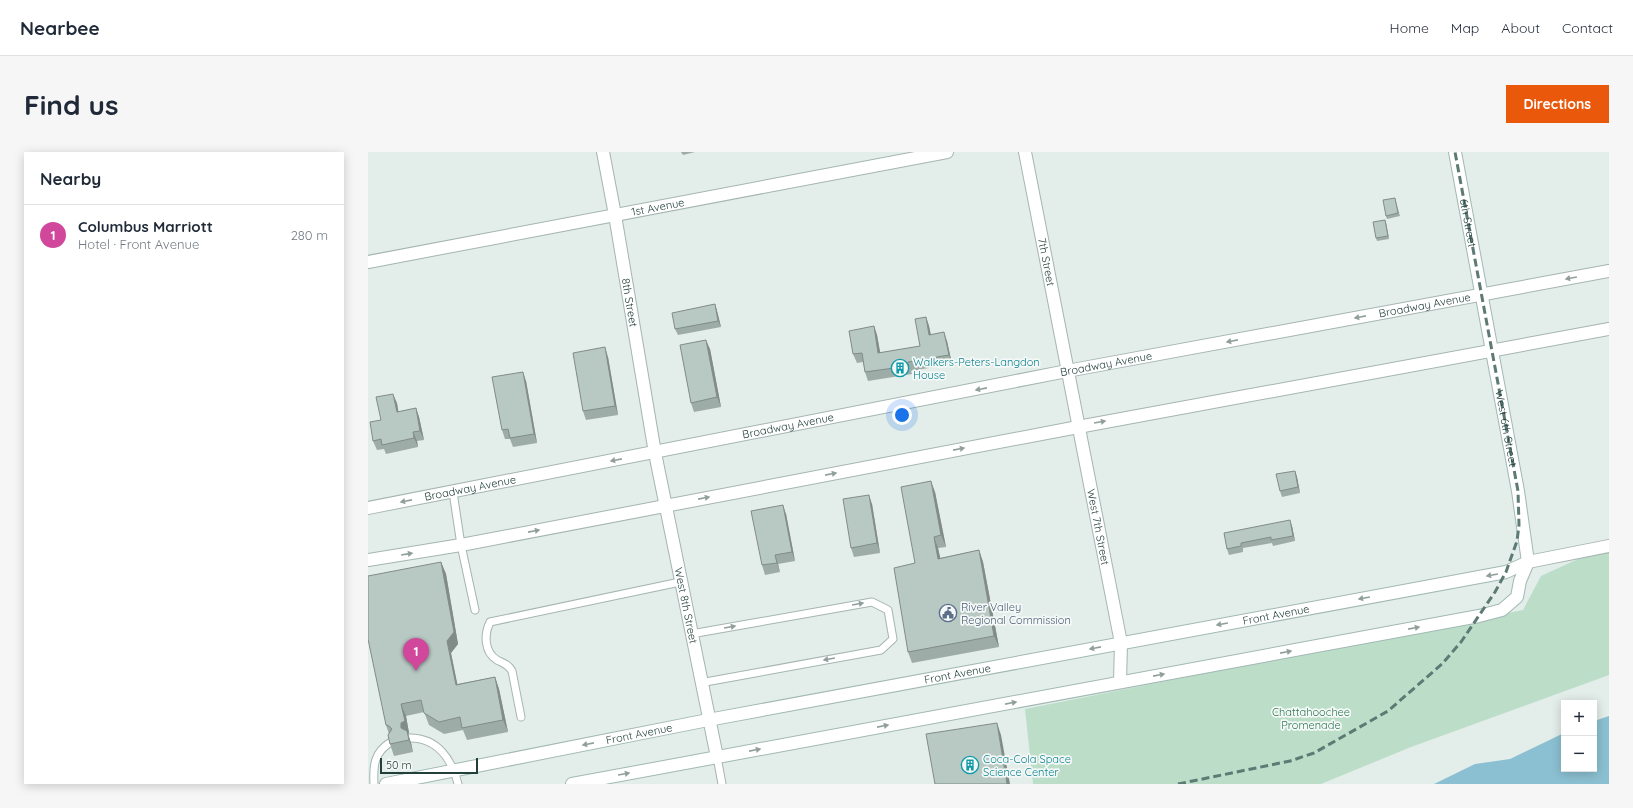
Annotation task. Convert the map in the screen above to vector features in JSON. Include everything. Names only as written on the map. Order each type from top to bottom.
[{"type":"street","name":"8th Street","points":[[603,152],[655,453]]},
{"type":"street","name":"1st Avenue","points":[[368,262],[947,152]]},
{"type":"street","name":"7th Street","points":[[1025,152],[1067,371]]},
{"type":"street","name":"6th Street","points":[[1455,152],[1482,294]]},
{"type":"street","name":"Broadway Avenue","points":[[368,508],[655,453],[1067,371],[1609,271]]},
{"type":"street","name":"West 6th Street","points":[[1482,294],[1518,491],[1528,562]]},
{"type":"street","points":[[368,560],[461,545],[1078,427],[1609,329]]},
{"type":"street","name":"West 7th Street","points":[[1067,371],[1121,643],[1120,682]]},
{"type":"street","name":"West 8th Street","points":[[655,453],[700,683],[717,757]]},
{"type":"street","name":"Front Avenue","points":[[386,784],[708,720],[1506,572],[1528,562],[1609,546]]},
{"type":"street","points":[[572,784],[1502,610],[1517,597],[1520,581],[1528,562]]},
{"type":"lane","points":[[453,492],[461,545],[475,610]]},
{"type":"lane","points":[[521,717],[512,671],[509,666],[496,659],[489,652],[486,640],[486,629],[490,622],[680,582]]},
{"type":"lane","points":[[691,634],[872,602],[888,610],[893,639],[881,650],[700,683]]},
{"type":"lane","points":[[410,738],[418,738],[432,743],[442,750],[455,771],[458,784]]},
{"type":"lane","points":[[374,784],[373,766],[377,755],[384,746],[391,742]]},
{"type":"lane","points":[[717,757],[722,784]]},
{"type":"green space","name":"Chattahoochee Promenade","points":[[1609,553],[1609,675],[1411,747],[1321,784],[1033,784],[1025,709],[1523,610],[1541,576],[1578,559]]},
{"type":"water","points":[[1609,716],[1609,784],[1434,784],[1475,764],[1510,759],[1561,734],[1561,772],[1597,772],[1597,720]]},
{"type":"building","points":[[1395,198],[1398,213],[1386,216],[1383,200]]},
{"type":"building","points":[[1385,220],[1388,236],[1376,238],[1373,222]]},
{"type":"building","points":[[715,304],[718,321],[675,329],[672,313]]},
{"type":"building","points":[[926,317],[929,335],[944,332],[949,355],[908,362],[908,366],[865,372],[862,353],[853,354],[849,331],[874,326],[878,353],[920,346],[915,319]]},
{"type":"building","points":[[706,340],[717,397],[691,403],[680,345]]},
{"type":"building","points":[[605,347],[615,406],[583,411],[573,353]]},
{"type":"building","points":[[523,372],[534,434],[510,438],[508,429],[502,430],[492,377]]},
{"type":"building","points":[[393,394],[397,412],[416,408],[420,431],[413,432],[414,438],[382,445],[381,439],[373,441],[370,422],[381,420],[376,397]]},
{"type":"building","points":[[1295,471],[1298,487],[1280,491],[1276,474]]},
{"type":"building","name":"River Valley Regional Commission","points":[[931,481],[941,535],[934,537],[938,559],[979,550],[994,636],[908,652],[894,568],[915,563],[901,487]]},
{"type":"building","points":[[869,495],[877,543],[851,548],[843,499]]},
{"type":"building","points":[[783,505],[792,552],[775,555],[777,563],[762,565],[751,511]]},
{"type":"building","points":[[1290,520],[1293,536],[1271,540],[1271,537],[1241,543],[1241,546],[1227,549],[1224,533]]},
{"type":"building","points":[[441,562],[454,632],[447,641],[456,685],[495,677],[503,720],[462,728],[460,717],[439,722],[424,713],[421,700],[401,704],[405,721],[401,723],[401,728],[407,731],[409,740],[390,744],[388,735],[392,729],[386,725],[368,639],[368,576]]},
{"type":"building","name":"Coca-Cola Space Science Center","points":[[997,723],[1007,784],[935,784],[926,734]]},
{"type":"railway","points":[[1178,784],[1290,761],[1314,753],[1388,711],[1442,664],[1461,642],[1495,592],[1506,572],[1517,541],[1519,525],[1518,491],[1455,152]]},
{"type":"place","name":"Walkers-Peters-Langdon House","points":[[900,368]]},
{"type":"place","name":"River Valley Regional Commission","points":[[948,613]]},
{"type":"place","name":"Columbus Marriott","points":[[416,671]]},
{"type":"place","name":"Coca-Cola Space Science Center","points":[[970,765]]}]
